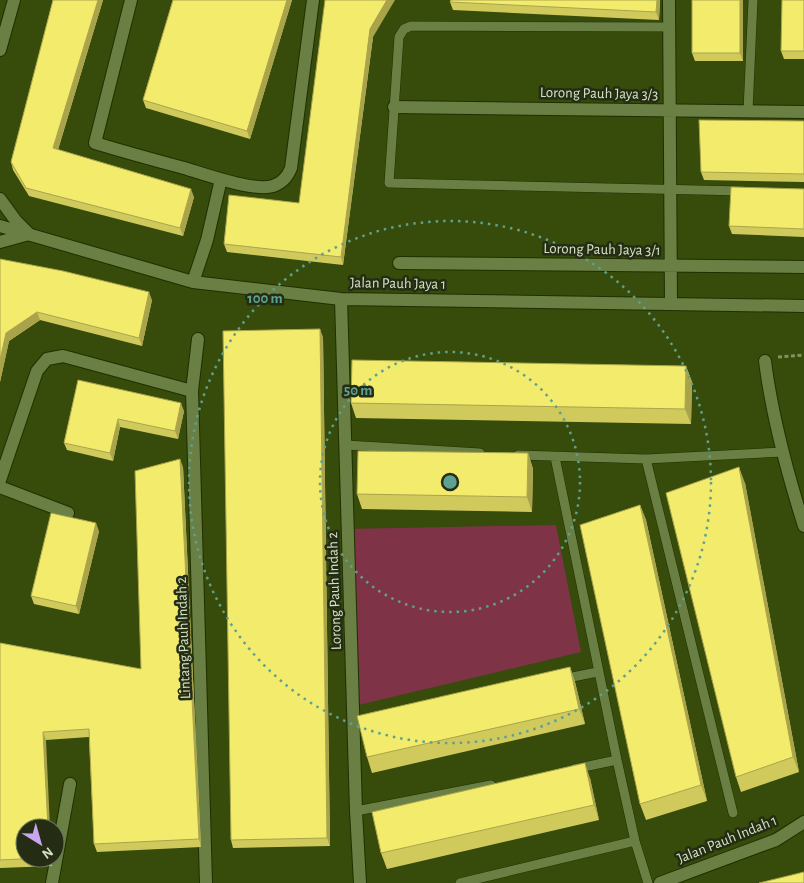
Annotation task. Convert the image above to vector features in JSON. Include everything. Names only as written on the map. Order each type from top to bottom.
[{"type":"street","points":[[0,50],[14,0]]},
{"type":"street","points":[[131,0],[95,143],[221,179],[258,187],[272,186],[288,176],[291,168],[313,0]]},
{"type":"street","points":[[670,0],[671,304]]},
{"type":"street","name":"Lorong Pauh Jaya 3/3","points":[[394,107],[804,112]]},
{"type":"street","points":[[192,282],[207,240],[221,179]]},
{"type":"street","points":[[0,199],[16,221],[29,234],[0,242]]},
{"type":"street","name":"Jalan Pauh Jaya 1","points":[[0,226],[192,282],[341,299],[804,306]]},
{"type":"street","name":"Lorong Pauh Jaya 3/1","points":[[399,263],[804,267]]},
{"type":"street","name":"Lorong Pauh Indah 2","points":[[341,299],[356,812],[360,883]]},
{"type":"street","name":"Lintang Pauh Indah 2","points":[[198,340],[192,391],[206,883]]},
{"type":"street","points":[[0,480],[37,371],[47,359],[63,356],[192,391]]},
{"type":"street","points":[[765,361],[769,390],[783,452],[804,526]]},
{"type":"street","points":[[0,487],[68,513]]},
{"type":"street","points":[[52,883],[70,784]]},
{"type":"street","name":"Jalan Pauh Indah 1","points":[[660,883],[776,840],[804,822]]},
{"type":"lane","points":[[748,111],[753,0]]},
{"type":"lane","points":[[669,28],[411,26],[404,30],[399,37],[389,183],[756,192]]},
{"type":"lane","points":[[346,445],[487,453]]},
{"type":"lane","points":[[506,455],[554,458],[646,459],[783,452]]},
{"type":"lane","points":[[554,458],[616,760],[635,841],[648,883]]},
{"type":"lane","points":[[646,459],[733,812]]},
{"type":"lane","points":[[550,681],[597,672]]},
{"type":"lane","points":[[569,770],[616,760]]},
{"type":"lane","points":[[356,812],[502,783]]},
{"type":"lane","points":[[460,883],[635,841]]},
{"type":"path","points":[[765,361],[782,356],[804,355]]},
{"type":"shaded area","points":[[556,525],[581,652],[350,707],[344,529]]},
{"type":"building","points":[[53,0],[98,0],[53,148],[191,189],[180,228],[26,188],[11,162]]},
{"type":"building","points":[[173,0],[287,0],[247,131],[143,100]]},
{"type":"building","points":[[325,0],[387,0],[370,29],[341,257],[224,244],[229,195],[299,203]]},
{"type":"building","points":[[451,0],[657,0],[656,12],[450,2]]},
{"type":"building","points":[[692,0],[740,0],[740,53],[692,53]]},
{"type":"building","points":[[782,0],[804,0],[804,51],[781,51]]},
{"type":"building","points":[[699,120],[804,121],[804,174],[701,172]]},
{"type":"building","points":[[731,187],[804,189],[804,229],[729,226]]},
{"type":"building","points":[[0,259],[63,271],[149,292],[139,338],[37,312],[6,333],[0,360]]},
{"type":"building","points":[[320,329],[327,838],[231,840],[223,331]]},
{"type":"building","points":[[352,360],[686,366],[685,409],[351,403]]},
{"type":"building","points":[[78,380],[181,403],[175,431],[118,419],[110,453],[64,443]]},
{"type":"building","points":[[358,451],[528,453],[527,497],[357,494]]},
{"type":"building","points":[[180,459],[199,839],[94,844],[89,729],[43,732],[47,818],[15,818],[15,859],[0,860],[0,643],[141,669],[135,471]]},
{"type":"building","points":[[739,467],[793,757],[736,777],[666,493]]},
{"type":"building","points":[[640,505],[701,785],[640,804],[580,525]]},
{"type":"building","points":[[51,513],[96,523],[76,606],[31,596]]},
{"type":"building","points":[[570,667],[579,709],[367,757],[357,716]]},
{"type":"building","points":[[585,763],[594,805],[381,853],[372,812]]},
{"type":"building","points":[[804,872],[804,883],[759,883]]}]
